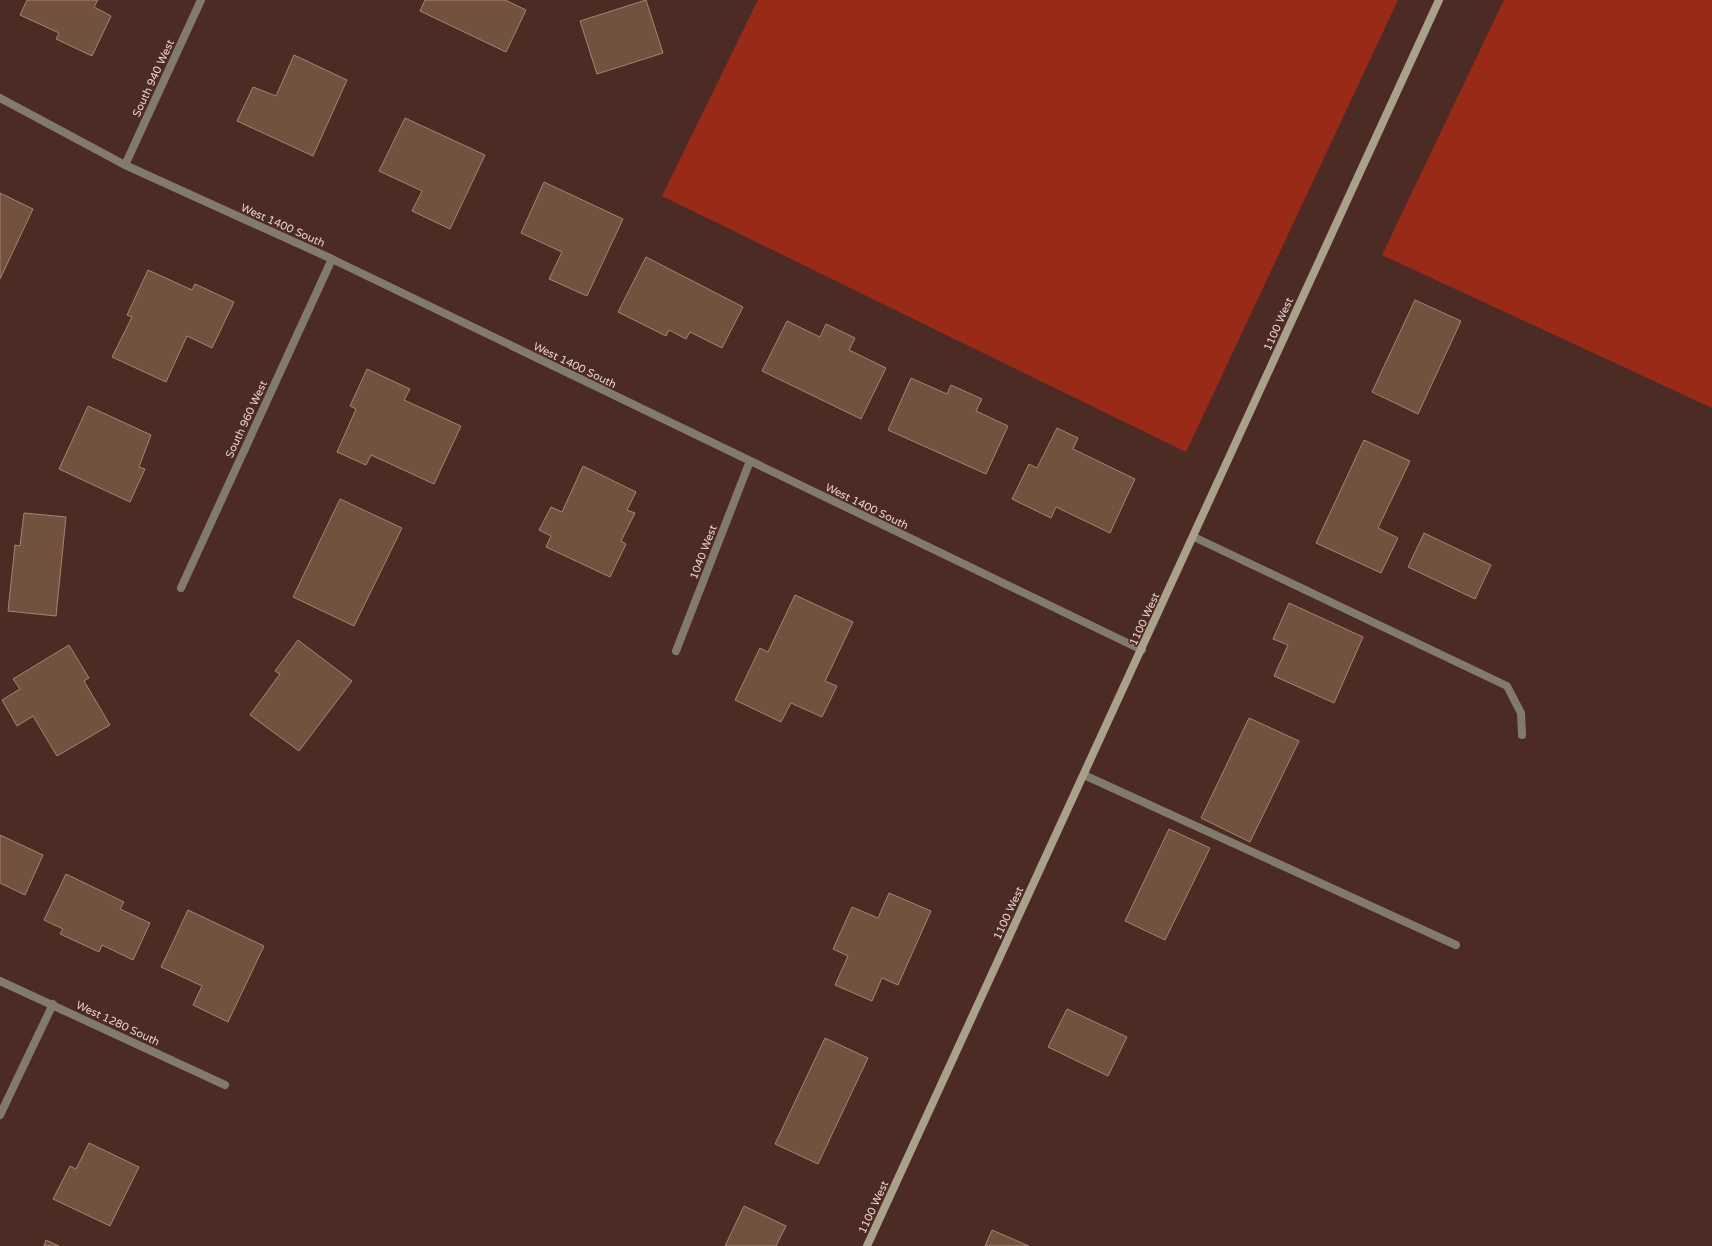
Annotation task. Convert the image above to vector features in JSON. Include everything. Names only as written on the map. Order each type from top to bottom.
[{"type":"street","name":"South 940 West","points":[[125,165],[201,0]]},
{"type":"street","name":"1100 West","points":[[867,1246],[1194,537],[1439,0]]},
{"type":"street","name":"West 1400 South","points":[[0,98],[125,165],[332,259],[1142,650]]},
{"type":"street","name":"South 960 West","points":[[181,588],[332,259]]},
{"type":"street","name":"1040 West","points":[[676,651],[750,461]]},
{"type":"street","points":[[1194,537],[1507,686],[1521,713],[1522,735]]},
{"type":"street","points":[[1084,774],[1456,945]]},
{"type":"street","name":"West 1280 South","points":[[0,981],[225,1085]]},
{"type":"street","points":[[0,1115],[52,1004]]},
{"type":"shaded area","points":[[758,0],[1398,0],[1186,452],[662,196]]},
{"type":"shaded area","points":[[1504,0],[1712,0],[1712,408],[1382,255]]},
{"type":"building","points":[[27,0],[98,0],[94,7],[111,16],[92,56],[56,39],[59,33],[20,15]]},
{"type":"building","points":[[425,0],[505,0],[526,10],[506,52],[420,11]]},
{"type":"building","points":[[646,0],[663,53],[597,74],[580,21]]},
{"type":"building","points":[[294,55],[347,80],[313,156],[237,121],[253,87],[276,96]]},
{"type":"building","points":[[405,118],[485,155],[450,229],[412,211],[422,191],[379,171]]},
{"type":"building","points":[[544,182],[623,219],[587,296],[549,279],[562,252],[521,233]]},
{"type":"building","points":[[0,193],[33,209],[0,279]]},
{"type":"building","points":[[646,257],[743,307],[722,348],[690,332],[686,339],[669,330],[666,336],[618,312]]},
{"type":"building","points":[[148,270],[192,290],[195,284],[234,302],[212,348],[187,336],[166,382],[112,357],[132,317],[127,315]]},
{"type":"building","points":[[1415,300],[1461,321],[1418,414],[1372,392]]},
{"type":"building","points":[[787,321],[820,337],[826,324],[855,338],[849,350],[886,368],[861,419],[762,371]]},
{"type":"building","points":[[367,369],[410,389],[404,400],[461,426],[434,484],[371,455],[366,465],[337,452],[356,409],[350,406]]},
{"type":"building","points":[[911,378],[947,394],[951,385],[982,399],[976,411],[1008,426],[986,474],[888,430]]},
{"type":"building","points":[[88,406],[151,435],[139,467],[145,469],[130,502],[59,469]]},
{"type":"building","points":[[1057,428],[1078,438],[1073,449],[1135,479],[1110,533],[1056,507],[1051,518],[1012,499],[1029,464],[1037,468]]},
{"type":"building","points":[[1364,440],[1410,461],[1378,528],[1398,538],[1381,573],[1316,543]]},
{"type":"building","points":[[583,466],[636,492],[627,510],[635,513],[621,541],[626,544],[610,577],[546,547],[551,536],[539,530],[551,507],[562,512]]},
{"type":"building","points":[[340,499],[402,528],[354,626],[293,597]]},
{"type":"building","points":[[24,513],[66,517],[56,616],[8,611],[15,545],[20,546]]},
{"type":"building","points":[[1424,533],[1491,565],[1475,599],[1408,567]]},
{"type":"building","points":[[795,595],[853,622],[825,681],[837,686],[822,717],[791,703],[781,722],[735,700],[760,648],[768,652]]},
{"type":"building","points":[[1289,603],[1363,637],[1334,703],[1274,676],[1288,645],[1273,639]]},
{"type":"building","points":[[298,640],[352,681],[299,751],[250,715],[280,674],[275,671]]},
{"type":"building","points":[[69,645],[89,678],[84,681],[110,725],[57,756],[33,716],[17,726],[2,700],[20,689],[13,679]]},
{"type":"building","points":[[1249,718],[1299,741],[1250,842],[1201,818]]},
{"type":"building","points":[[1169,829],[1210,848],[1165,940],[1125,921]]},
{"type":"building","points":[[0,835],[43,855],[25,895],[0,883]]},
{"type":"building","points":[[66,874],[124,902],[120,909],[150,923],[133,960],[102,945],[99,952],[60,934],[63,929],[44,920]]},
{"type":"building","points":[[889,893],[931,911],[898,985],[882,978],[872,1001],[835,985],[848,956],[833,949],[852,907],[878,918]]},
{"type":"building","points":[[188,910],[264,946],[228,1022],[193,1005],[202,986],[161,967]]},
{"type":"building","points":[[1067,1009],[1127,1037],[1108,1076],[1048,1047]]},
{"type":"building","points":[[825,1038],[868,1058],[818,1164],[775,1144]]},
{"type":"building","points":[[89,1143],[139,1167],[110,1226],[53,1199],[70,1166],[76,1169]]},
{"type":"building","points":[[744,1206],[786,1226],[776,1246],[725,1246]]},
{"type":"building","points":[[992,1230],[1029,1246],[985,1246]]},
{"type":"building","points":[[46,1240],[59,1246],[44,1246]]}]
